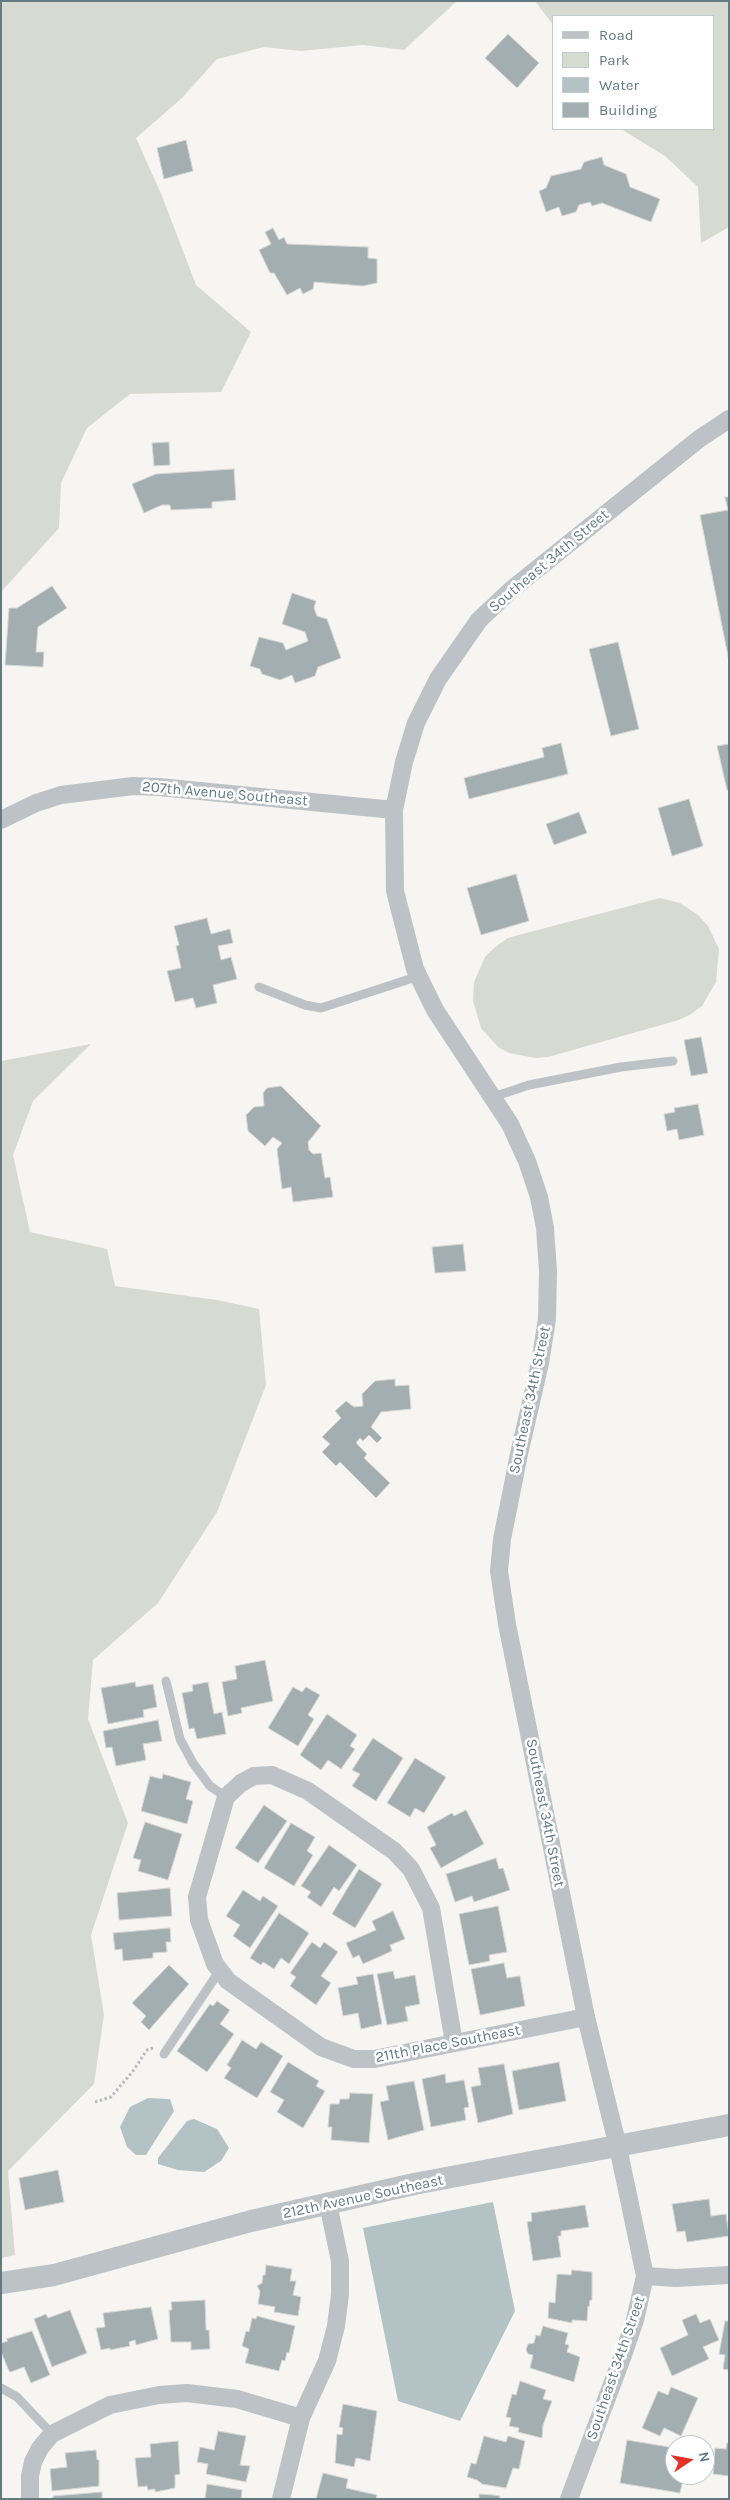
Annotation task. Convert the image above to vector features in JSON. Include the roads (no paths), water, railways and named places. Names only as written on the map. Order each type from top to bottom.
[{"type":"street","name":"Southeast 34th Street","points":[[569,2499],[635,2320],[645,2276],[618,2146],[586,2017],[499,1572],[502,1539],[540,1363],[547,1319],[548,1271],[545,1228],[539,1197],[527,1162],[510,1124],[435,1010],[419,976],[405,933],[396,891],[393,854],[394,810],[404,762],[416,723],[438,679],[479,620],[518,584],[699,439],[729,419]]},
{"type":"street","name":"207th Avenue Southeast","points":[[1,820],[36,803],[61,795],[133,786],[394,810]]},
{"type":"street","points":[[226,1797],[241,1783],[254,1776],[272,1775],[308,1791],[386,1846],[411,1869],[430,1908],[454,2043]]},
{"type":"street","name":"211th Place Southeast","points":[[226,1797],[197,1898],[199,1920],[208,1947],[220,1970],[228,1980],[322,2047],[354,2059],[374,2059],[586,2017]]},
{"type":"street","name":"212th Avenue Southeast","points":[[1,2283],[54,2275],[252,2221],[414,2184],[729,2125]]},
{"type":"street","points":[[280,2499],[302,2418],[327,2361],[336,2326],[340,2294],[340,2261],[328,2204]]},
{"type":"street","points":[[645,2276],[676,2278],[729,2275]]},
{"type":"street","points":[[30,2499],[30,2476],[33,2462],[40,2448],[52,2434],[110,2404],[158,2395],[177,2394],[237,2399],[302,2418]]},
{"type":"lane","points":[[259,987],[305,1005],[321,1008],[419,976]]},
{"type":"lane","points":[[494,1097],[529,1085],[621,1067],[674,1061]]},
{"type":"lane","points":[[166,1681],[180,1739],[192,1762],[210,1786],[226,1797]]},
{"type":"lane","points":[[165,2053],[220,1970]]},
{"type":"lane","points":[[1,2388],[17,2397],[52,2434]]},
{"type":"water","points":[[148,2098],[170,2099],[174,2111],[146,2155],[136,2155],[127,2147],[120,2127],[130,2107]]},
{"type":"water","points":[[194,2119],[217,2129],[229,2148],[221,2161],[204,2172],[178,2170],[158,2164],[158,2158],[187,2121]]},
{"type":"water","points":[[493,2202],[515,2311],[460,2421],[398,2401],[363,2228]]}]
